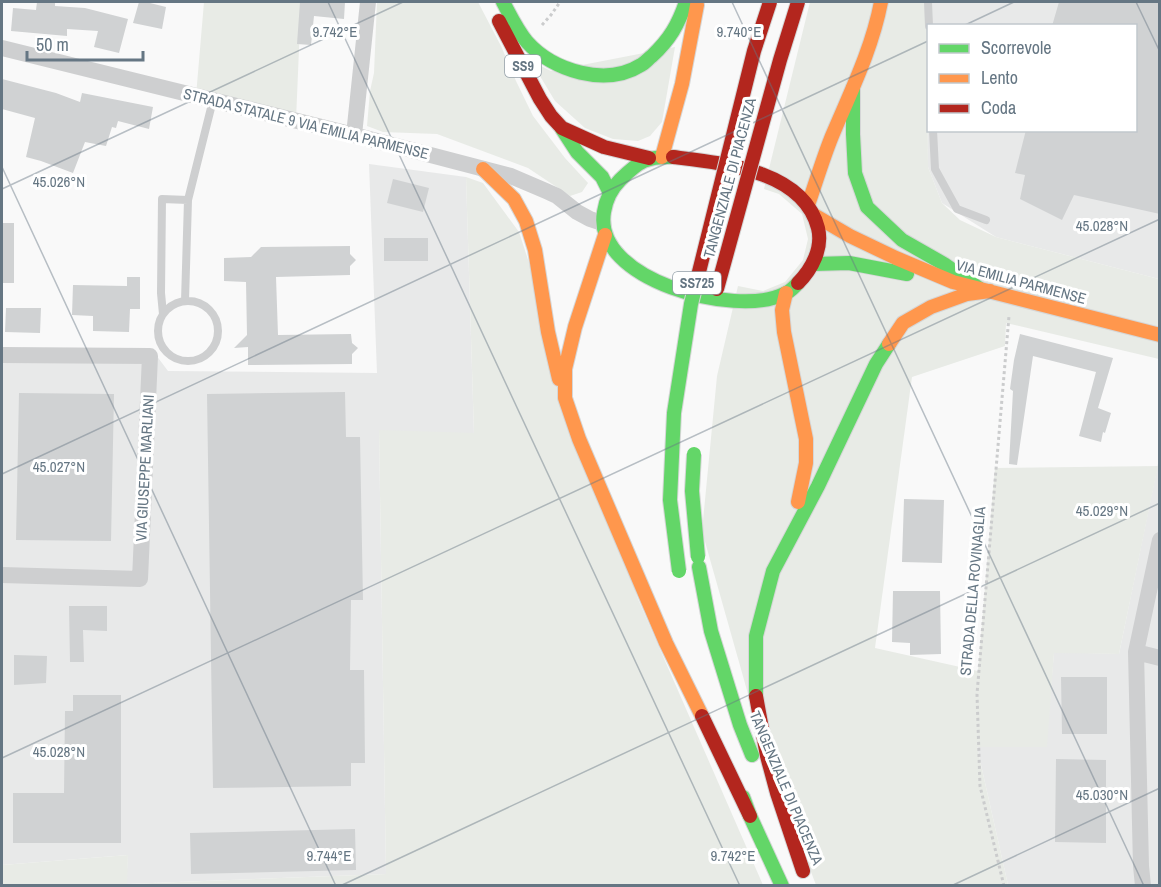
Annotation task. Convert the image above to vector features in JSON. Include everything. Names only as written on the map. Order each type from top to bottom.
[{"type":"main road","name":"SS9","points":[[488,2],[540,99],[562,128]]},
{"type":"main road","points":[[503,2],[527,42],[544,57],[571,71],[593,75],[621,73],[640,65],[665,44],[681,20],[686,2]]},
{"type":"main road","points":[[564,398],[565,369],[603,229],[604,206],[609,191],[630,171],[655,158],[682,84],[697,2]]},
{"type":"main road","name":"TANGENZIALE DI PIACENZA","points":[[680,576],[670,500],[674,413],[692,304],[754,51],[770,2]]},
{"type":"main road","name":"TANGENZIALE DI PIACENZA","points":[[711,309],[798,2]]},
{"type":"main road","points":[[811,210],[835,128],[854,88],[878,21],[881,2]]},
{"type":"main road","points":[[854,88],[855,173],[867,207],[902,240],[985,290]]},
{"type":"main road","points":[[562,128],[604,147],[655,158],[673,157],[736,166],[791,188],[811,210],[819,232],[814,264],[846,262],[953,282]]},
{"type":"main road","points":[[562,128],[577,152],[602,177],[609,191]]},
{"type":"main road","points":[[483,169],[514,200],[526,221],[535,250],[555,364],[579,439],[666,643],[782,885]]},
{"type":"main road","name":"VIA EMILIA PARMENSE","points":[[811,210],[850,236],[953,282],[1160,335]]},
{"type":"main road","name":"STRADA STATALE 9 VIA EMILIA PARMENSE","points":[[603,229],[618,256],[636,271],[701,296],[729,301],[758,301],[786,293],[814,264]]},
{"type":"main road","points":[[803,871],[770,765],[756,697],[756,636],[773,571],[790,535],[818,486],[876,364],[903,322],[931,307],[985,290]]},
{"type":"main road","points":[[786,293],[782,310],[784,332],[806,439],[806,463],[790,535]]},
{"type":"main road","name":"TANGENZIALE DI PIACENZA","points":[[694,446],[692,491],[699,567],[711,631],[740,725],[768,796],[808,885]]},
{"type":"main road","points":[[712,707],[750,816]]},
{"type":"street","points":[[354,135],[368,2]]},
{"type":"street","name":"STRADA STATALE 9 VIA EMILIA PARMENSE","points":[[2,48],[511,176],[546,191],[603,229]]},
{"type":"street","name":"VIA GIUSEPPE MARLIANI","points":[[2,355],[150,356],[140,579],[2,575]]},
{"type":"street","points":[[1143,885],[1136,652],[1160,540]]},
{"type":"street","points":[[1136,652],[1160,658]]},
{"type":"lane","points":[[928,2],[929,24]]},
{"type":"lane","points":[[185,301],[188,200],[213,100]]},
{"type":"lane","points":[[933,132],[935,169],[957,209],[986,220]]},
{"type":"lane","points":[[163,314],[161,293],[162,199],[188,200]]},
{"type":"lane","points":[[185,301],[195,301],[204,305],[212,312],[219,331],[212,349],[195,360],[175,358],[167,352],[158,333],[163,314],[176,303],[185,301]]},
{"type":"path","points":[[527,42],[560,2]]},
{"type":"path","name":"STRADA DELLA ROVINAGLIA","points":[[1004,885],[980,786],[976,694],[1010,296]]},
{"type":"shaded area","points":[[204,2],[301,2],[296,120],[196,96]]},
{"type":"shaded area","points":[[377,2],[478,2],[533,116],[565,158],[588,183],[582,192],[570,196],[528,168],[437,134],[383,132],[367,126],[374,73]]},
{"type":"shaded area","points":[[810,2],[927,2],[928,167],[942,203],[960,220],[996,237],[1159,279],[1159,359],[1006,323],[1005,346],[912,377],[875,648],[978,671],[995,468],[1158,466],[1119,654],[1054,653],[1047,747],[977,747],[1008,885],[816,885],[761,740],[702,531],[717,376],[738,286],[763,291],[785,282],[803,260],[808,239],[802,214],[779,194],[764,189]]},
{"type":"shaded area","points":[[927,2],[1159,2],[1159,279],[996,237],[942,203],[928,167],[928,132],[1137,132],[1137,24],[927,24]]},
{"type":"shaded area","points":[[675,47],[662,122],[650,136],[638,141],[613,139],[585,128],[555,101],[540,76],[541,66],[551,71]]},
{"type":"shaded area","points":[[369,164],[466,177],[474,434],[379,431],[386,874],[126,884],[128,855],[2,865],[2,352],[153,351],[168,371],[377,373]]},
{"type":"shaded area","points":[[466,177],[483,183],[519,232],[638,599],[763,885],[2,886],[2,865],[128,855],[127,884],[386,874],[379,430],[474,433]]},
{"type":"shaded area","points":[[1159,459],[1159,885],[1008,885],[977,747],[1046,747],[1054,652],[1119,654]]},
{"type":"building","points":[[37,2],[55,2],[55,6],[85,8],[128,19],[119,53],[94,47],[98,31],[67,29],[67,36],[11,31],[13,8],[36,10]]},
{"type":"building","points":[[139,2],[166,7],[162,29],[133,23]]},
{"type":"building","points":[[300,2],[345,2],[344,19],[314,16],[311,45],[297,44]]},
{"type":"building","points":[[1059,2],[1160,2],[1160,214],[1074,195],[1062,220],[1020,199],[1025,175],[1015,173],[1025,132],[1137,132],[1137,24],[1053,24]]},
{"type":"building","points":[[2,79],[56,93],[80,102],[82,93],[153,107],[149,129],[118,121],[116,128],[112,127],[106,146],[85,142],[73,173],[26,157],[35,118],[2,109]]},
{"type":"building","points":[[393,179],[429,188],[423,212],[387,203]]},
{"type":"building","points":[[2,223],[14,223],[14,283],[2,283]]},
{"type":"building","points":[[384,238],[428,238],[428,261],[384,261]]},
{"type":"building","points":[[350,246],[350,254],[356,260],[350,266],[350,275],[276,277],[278,335],[351,334],[352,343],[358,348],[352,354],[352,364],[248,365],[248,347],[234,348],[247,335],[246,282],[224,281],[224,258],[251,257],[261,247]]},
{"type":"building","points":[[127,277],[140,277],[140,309],[130,309],[129,332],[93,331],[93,316],[72,315],[73,285],[127,286]]},
{"type":"building","points":[[6,308],[41,308],[40,333],[5,332]]},
{"type":"building","points":[[1020,334],[1113,358],[1098,408],[1111,413],[1101,442],[1079,436],[1096,372],[1033,356],[1017,465],[1009,464],[1013,391],[1010,389]]},
{"type":"building","points":[[345,392],[346,437],[360,437],[363,600],[351,600],[350,670],[364,670],[365,763],[351,763],[351,786],[213,788],[207,394]]},
{"type":"building","points":[[19,393],[114,394],[111,541],[16,540]]},
{"type":"building","points":[[904,499],[944,500],[942,563],[902,562]]},
{"type":"building","points":[[893,591],[940,591],[941,654],[910,655],[910,643],[892,642]]},
{"type":"building","points":[[69,606],[107,606],[107,631],[83,630],[84,662],[70,662]]},
{"type":"building","points":[[14,655],[47,656],[46,683],[14,685]]},
{"type":"building","points":[[1061,677],[1107,677],[1107,734],[1062,734]]},
{"type":"building","points":[[73,695],[121,695],[121,843],[13,843],[13,793],[64,793],[65,711],[73,711]]},
{"type":"building","points":[[1056,759],[1106,760],[1106,843],[1055,842]]},
{"type":"building","points":[[355,829],[356,870],[191,874],[190,833]]},
{"type":"traffic: fast","points":[[503,2],[523,37],[538,52],[565,68],[596,75],[627,72],[644,63],[669,38],[686,2]]},
{"type":"traffic: fast","points":[[853,88],[855,173],[867,207],[902,240],[944,264],[980,289]]},
{"type":"traffic: fast","points":[[562,129],[577,152],[602,177],[609,191]]},
{"type":"traffic: fast","points":[[673,157],[650,159],[638,164],[620,180],[609,194],[604,212],[606,236],[620,257],[643,274],[672,288],[703,297],[734,301],[762,300],[786,293],[798,283]]},
{"type":"traffic: fast","points":[[814,264],[849,263],[907,274]]},
{"type":"traffic: fast","points":[[679,571],[670,500],[674,413],[691,304],[697,280]]},
{"type":"traffic: fast","points":[[756,696],[756,636],[773,571],[818,486],[876,364],[889,344]]},
{"type":"traffic: fast","points":[[694,454],[692,491],[698,557]]},
{"type":"traffic: fast","points":[[699,567],[711,631],[740,725],[752,755]]},
{"type":"traffic: fast","points":[[743,797],[782,886]]},
{"type":"traffic: slow","points":[[808,205],[829,144],[867,53],[881,2]]},
{"type":"traffic: slow","points":[[662,157],[682,84],[697,5]]},
{"type":"traffic: slow","points":[[483,169],[514,199],[526,221],[535,250],[548,332],[559,379]]},
{"type":"traffic: slow","points":[[814,215],[850,236],[953,282],[1160,335]]},
{"type":"traffic: slow","points":[[605,235],[575,327],[565,369],[565,398],[579,439],[666,643],[702,716]]},
{"type":"traffic: slow","points":[[889,344],[903,323],[931,307],[967,294],[990,291]]},
{"type":"traffic: slow","points":[[786,293],[782,310],[784,332],[806,439],[806,463],[798,502]]},
{"type":"traffic: jam","points":[[697,280],[754,51],[770,2]]},
{"type":"traffic: jam","points":[[717,289],[798,2]]},
{"type":"traffic: jam","points":[[499,21],[540,99],[562,128],[604,147],[649,158]]},
{"type":"traffic: jam","points":[[673,157],[714,162],[758,173],[796,193],[809,209],[818,228],[819,236],[815,258],[798,283]]},
{"type":"traffic: jam","points":[[756,696],[767,756],[803,871]]},
{"type":"traffic: jam","points":[[702,716],[750,816]]}]
